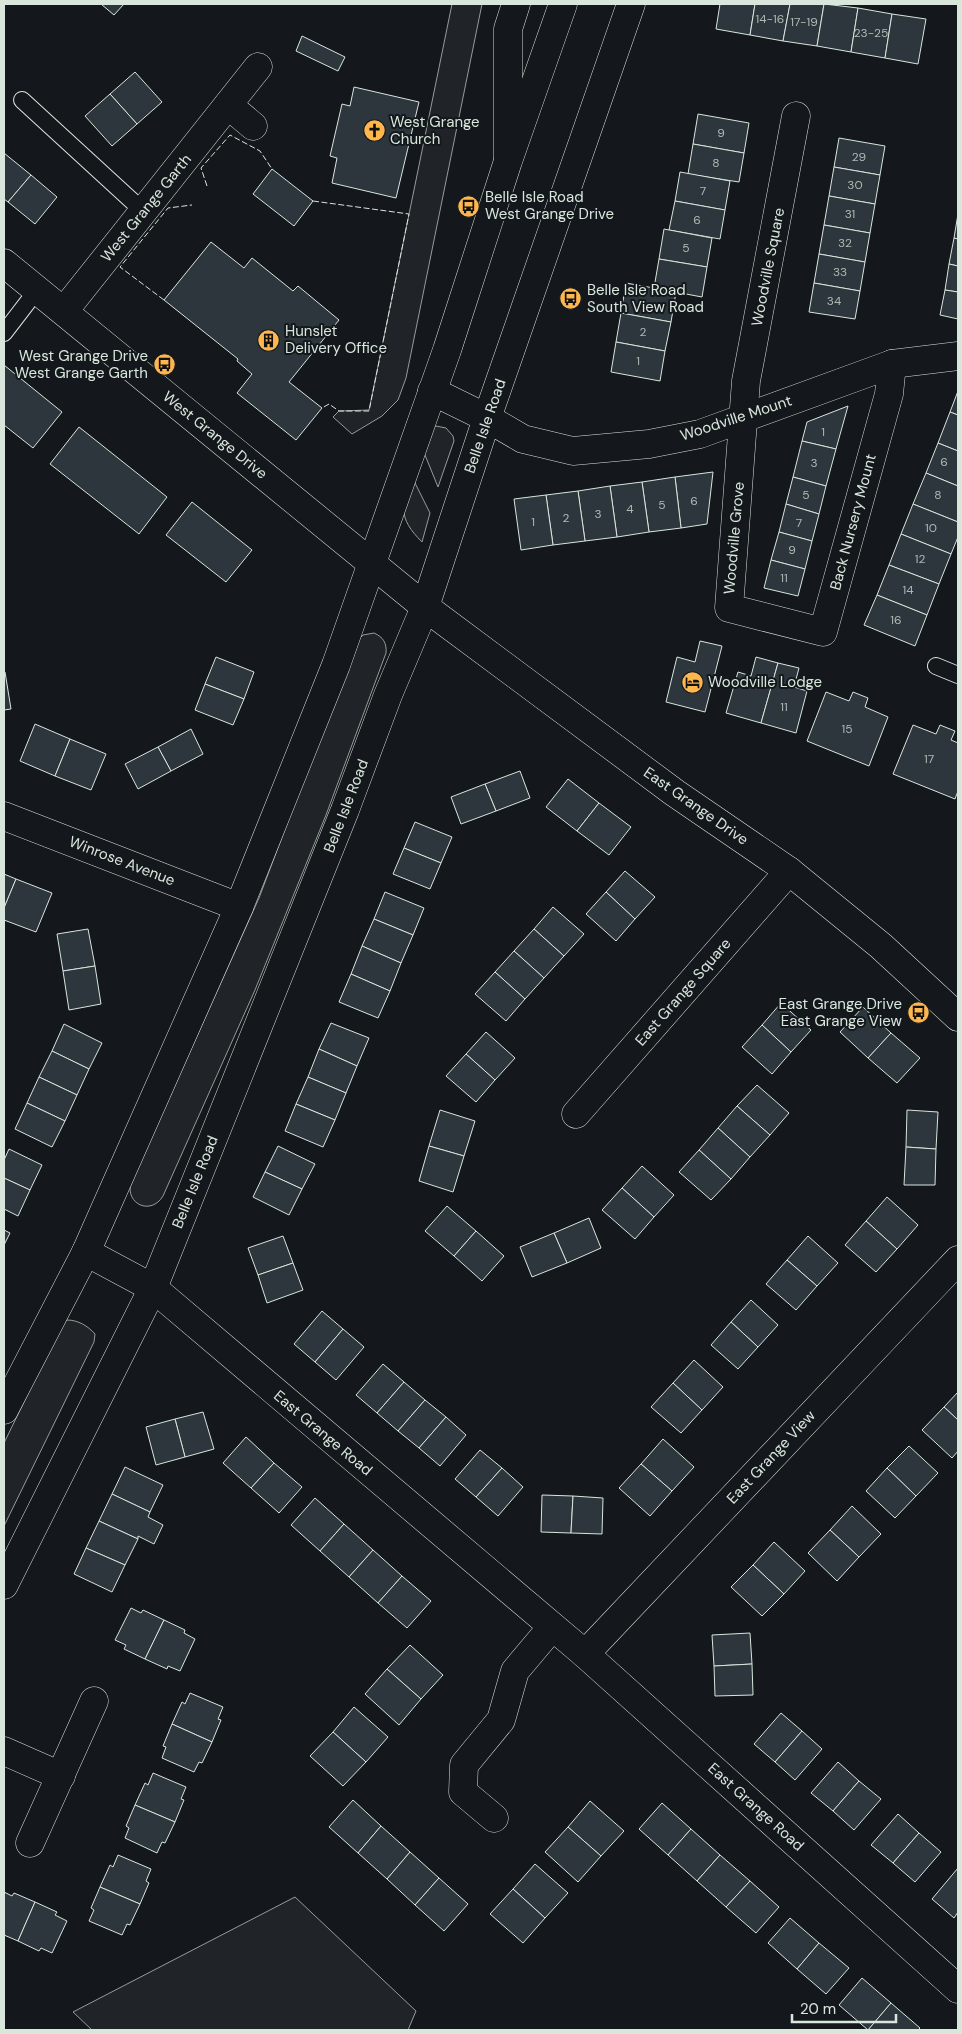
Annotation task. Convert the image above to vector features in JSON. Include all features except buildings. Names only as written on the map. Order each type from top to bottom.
[{"type":"street","points":[[508,161],[508,29],[516,4]]},
{"type":"street","points":[[4,1410],[86,1252],[240,906],[336,665],[447,350],[508,161],[563,4]]},
{"type":"street","name":"Belle Isle Road","points":[[4,1585],[153,1288],[345,810],[388,695],[425,607],[631,4]]},
{"type":"street","name":"West Grange Garth","points":[[64,311],[258,68]]},
{"type":"street","points":[[228,105],[253,126]]},
{"type":"street","name":"Woodville Square","points":[[744,419],[746,381],[796,116]]},
{"type":"street","name":"West Grange Drive","points":[[4,263],[425,607]]},
{"type":"street","name":"Woodville Mount","points":[[432,391],[488,418],[523,439],[574,451],[648,444],[700,434],[744,419],[824,387],[892,364],[958,356]]},
{"type":"street","name":"Back Nursery Mount","points":[[776,620],[823,632],[889,394],[892,364]]},
{"type":"street","name":"Woodville Grove","points":[[744,419],[729,608],[776,620]]},
{"type":"street","name":"East Grange Drive","points":[[425,607],[675,793],[789,871],[881,946],[958,1017]]},
{"type":"street","name":"Winrose Avenue","points":[[4,816],[240,906]]},
{"type":"street","name":"East Grange Square","points":[[576,1114],[789,871]]},
{"type":"street","name":"East Grange Road","points":[[86,1252],[153,1288],[585,1654],[958,1989]]},
{"type":"street","name":"East Grange View","points":[[585,1654],[958,1260]]},
{"type":"street","points":[[494,1818],[463,1792],[464,1764],[501,1720],[515,1671],[552,1627]]},
{"type":"street","points":[[30,1843],[94,1701]]},
{"type":"street","points":[[4,1750],[61,1776]]},
{"type":"lane","points":[[22,100],[143,211]]},
{"type":"lane","points":[[4,333],[37,290]]},
{"type":"lane","points":[[936,666],[958,675]]},
{"type":"shaded area","points":[[452,4],[482,4],[406,378],[398,400],[382,416],[352,434],[333,417],[339,411],[369,410]]},
{"type":"shaded area","points":[[436,426],[446,428],[453,436],[454,441],[438,487],[425,455],[419,452],[431,428]]},
{"type":"shaded area","points":[[411,475],[430,513],[422,542],[408,525],[405,518],[405,495]]},
{"type":"shaded area","points":[[374,633],[384,641],[386,653],[326,815],[255,990],[163,1196],[152,1205],[140,1205],[132,1197],[131,1183],[259,898],[356,642],[363,635]]},
{"type":"shaded area","points":[[67,1320],[79,1322],[89,1328],[95,1334],[94,1342],[4,1526],[4,1443],[61,1326]]},
{"type":"shaded area","points":[[295,1897],[416,2011],[408,2030],[92,2030],[73,2012]]},
{"type":"fence","points":[[207,186],[201,168],[230,135],[260,151],[272,169]]},
{"type":"fence","points":[[313,201],[409,214],[369,411],[339,411],[329,404],[322,408]]},
{"type":"fence","points":[[164,300],[120,267],[168,208],[192,205]]},
{"type":"place","name":"West Grange Church","points":[[374,131]]},
{"type":"place","name":"Belle Isle Road West Grange Drive","points":[[469,206]]},
{"type":"place","name":"Belle Isle Road South View Road","points":[[571,299]]},
{"type":"place","name":"Hunslet Delivery Office","points":[[269,340]]},
{"type":"place","name":"West Grange Drive West Grange Garth","points":[[164,365]]},
{"type":"place","name":"Woodville Lodge","points":[[692,682]]},
{"type":"place","name":"East Grange Drive East Grange View","points":[[918,1013]]}]
